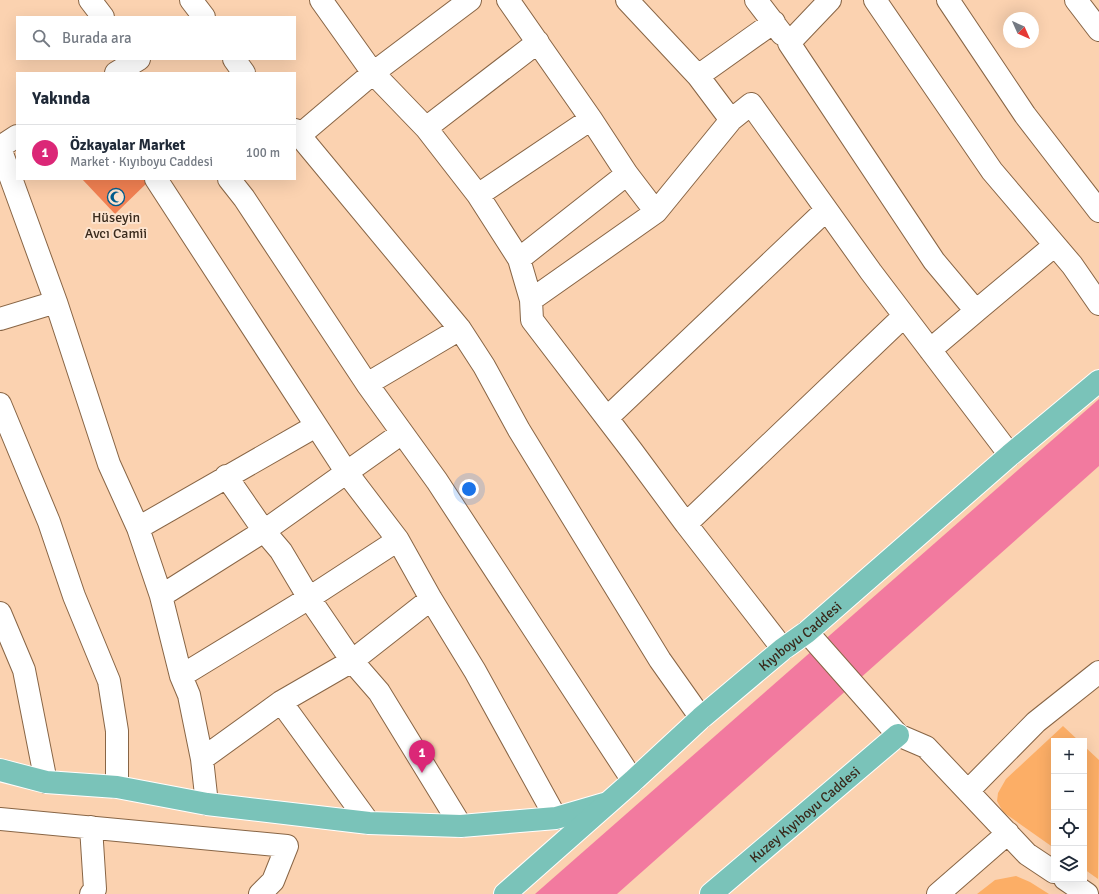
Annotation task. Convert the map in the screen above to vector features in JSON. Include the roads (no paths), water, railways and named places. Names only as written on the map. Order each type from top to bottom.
[{"type":"main road","name":"Kıyıboyu Caddesi","points":[[505,894],[633,782],[701,718],[783,649],[810,636],[1010,455],[1099,382]]},
{"type":"main road","name":"Kuzey Kıyıboyu Caddesi","points":[[711,894],[898,735]]},
{"type":"main road","points":[[0,770],[46,782],[117,787],[207,804],[369,823],[461,826],[556,818],[610,802]]},
{"type":"street","points":[[90,0],[102,16]]},
{"type":"street","points":[[321,0],[373,72],[426,128],[478,195],[519,259],[531,300],[532,320],[686,524],[783,649]]},
{"type":"street","points":[[470,0],[373,72],[297,133],[460,329],[484,366],[519,430],[660,660],[701,718]]},
{"type":"street","points":[[508,0],[591,118],[627,174],[656,212]]},
{"type":"street","points":[[627,0],[698,76],[731,120]]},
{"type":"street","points":[[756,0],[774,22],[934,261],[976,311]]},
{"type":"street","points":[[788,43],[830,0]]},
{"type":"street","points":[[875,0],[992,171],[1072,265],[1099,304]]},
{"type":"street","points":[[948,0],[1025,114],[1099,210]]},
{"type":"street","points":[[1076,0],[1099,30]]},
{"type":"street","points":[[698,76],[774,22]]},
{"type":"street","points":[[426,128],[538,42]]},
{"type":"street","points":[[235,60],[243,72]]},
{"type":"street","points":[[118,72],[138,63]]},
{"type":"street","points":[[531,300],[656,212],[731,120],[751,104],[826,210],[904,316],[1010,455]]},
{"type":"street","points":[[478,195],[591,118]]},
{"type":"street","points":[[16,137],[0,147],[56,302],[109,464],[138,528],[161,596],[181,676],[189,695],[202,760],[207,804]]},
{"type":"street","points":[[519,259],[627,174]]},
{"type":"street","points":[[157,180],[316,426],[347,472],[398,540],[474,671],[556,818]]},
{"type":"street","points":[[230,180],[244,198],[367,384],[437,481],[633,782]]},
{"type":"street","points":[[607,418],[826,210]]},
{"type":"street","points":[[930,350],[1055,245]]},
{"type":"street","points":[[0,319],[56,302]]},
{"type":"street","points":[[686,524],[904,316]]},
{"type":"street","points":[[367,384],[460,329]]},
{"type":"street","points":[[0,404],[49,522],[74,596],[109,681],[116,731],[117,787]]},
{"type":"street","points":[[138,528],[226,476],[316,426]]},
{"type":"street","points":[[161,596],[264,531],[402,433]]},
{"type":"street","points":[[226,476],[264,531],[281,551],[352,661],[379,692],[461,826]]},
{"type":"street","points":[[181,676],[310,598],[398,540]]},
{"type":"street","points":[[202,760],[281,702],[352,661],[431,599]]},
{"type":"street","points":[[0,613],[24,670],[46,782]]},
{"type":"street","points":[[810,636],[898,735],[926,747],[1027,854],[1051,870]]},
{"type":"street","points":[[962,785],[1036,722],[1099,672]]},
{"type":"street","points":[[281,702],[369,823]]},
{"type":"street","points":[[0,819],[287,846],[273,881],[260,894]]},
{"type":"street","points":[[91,828],[94,892]]},
{"type":"street","points":[[945,892],[1008,833]]},
{"type":"street","points":[[1069,882],[1087,894]]},
{"type":"place","name":"Hüseyin Avcı Camii","points":[[116,197]]},
{"type":"place","name":"Özkayalar Market","points":[[422,773]]}]
